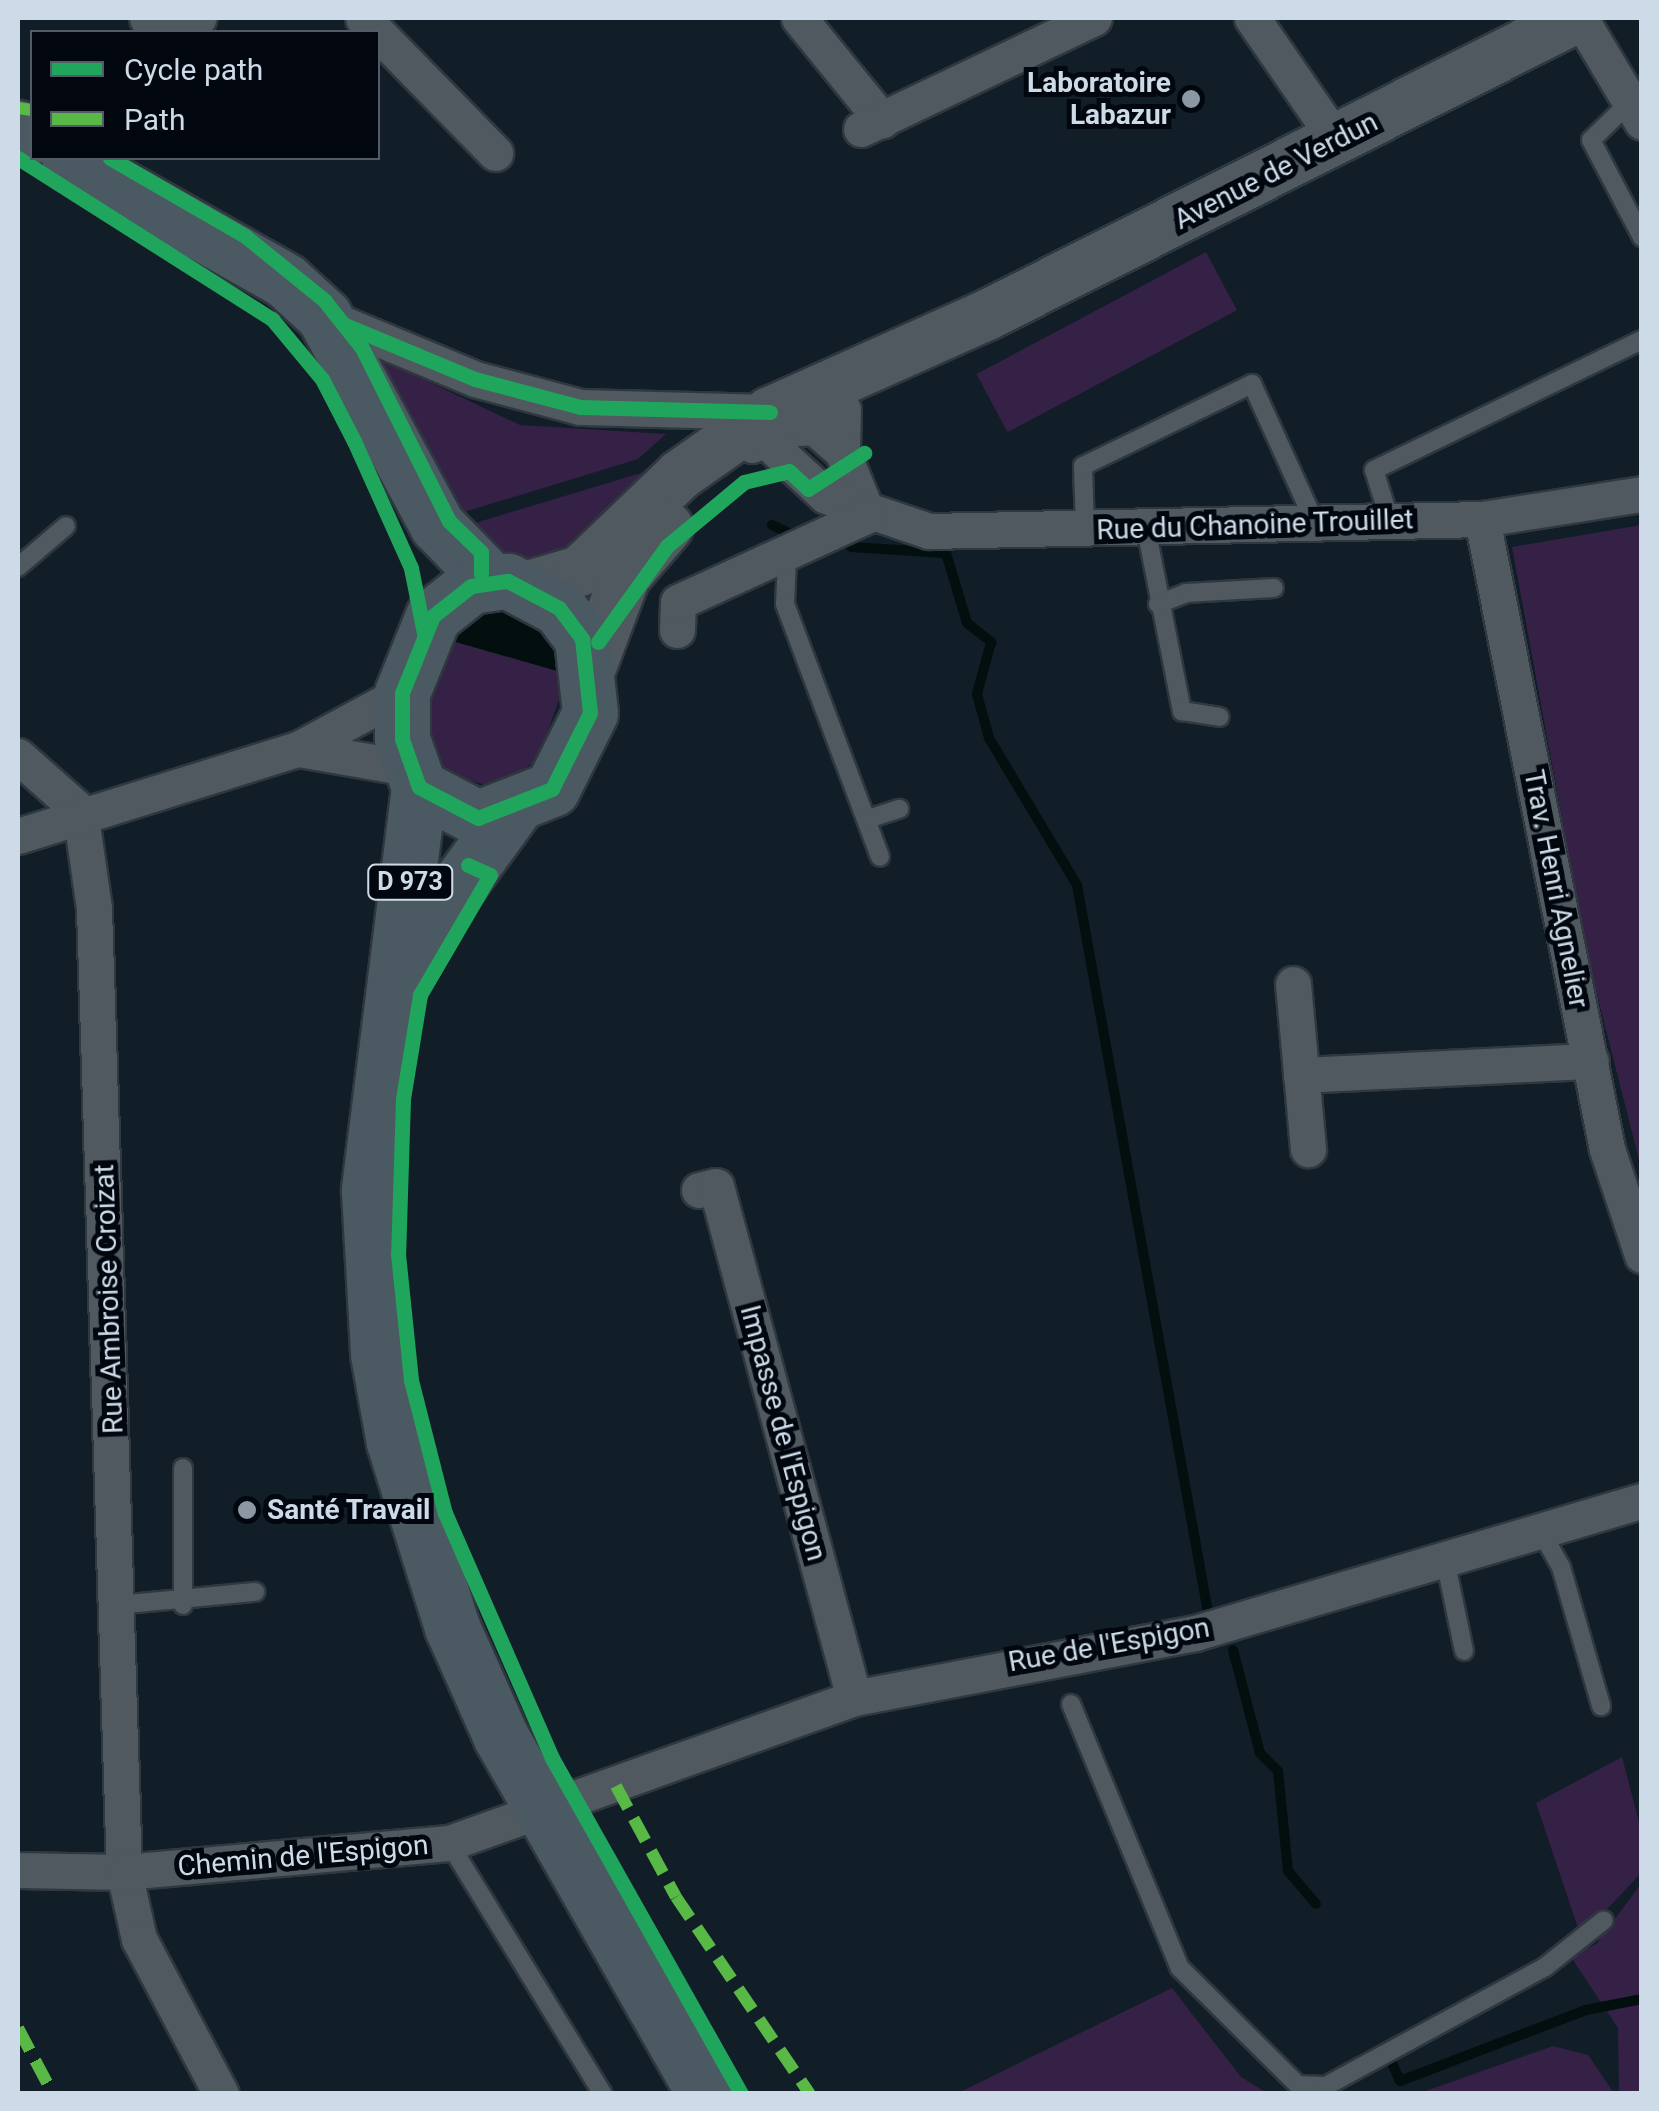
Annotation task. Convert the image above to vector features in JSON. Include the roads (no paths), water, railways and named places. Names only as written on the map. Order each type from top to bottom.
[{"type":"main road","name":"Avenue de Verdun","points":[[590,670],[608,609],[646,548],[692,503],[974,321],[1578,18]]},
{"type":"main road","points":[[73,160],[286,280],[324,316],[437,525],[510,584],[571,624],[590,670],[590,712],[566,768],[513,810],[452,812],[413,778],[402,693],[434,616],[424,570],[331,363],[276,301],[116,185]]},
{"type":"main road","name":"Avenue de Verdun","points":[[510,584],[580,571],[642,508],[809,430],[974,321]]},
{"type":"main road","points":[[434,616],[510,584]]},
{"type":"main road","name":"D 973","points":[[413,778],[398,976],[379,1052],[369,1192],[378,1354],[394,1442],[452,1627],[501,1737],[705,2094]]},
{"type":"main road","name":"D 973","points":[[398,976],[444,894],[513,810]]},
{"type":"street","points":[[800,18],[872,124],[1094,18]]},
{"type":"street","points":[[1252,18],[1337,141]]},
{"type":"street","points":[[1578,18],[1635,112]]},
{"type":"street","points":[[380,36],[495,154]]},
{"type":"street","points":[[324,316],[476,379],[580,407],[809,430],[868,515],[669,620]]},
{"type":"street","name":"Rue du Chanoine Trouillet","points":[[809,430],[826,496],[868,515],[929,531],[1482,520],[1642,494]]},
{"type":"street","name":"Trav. Henri Agnelier","points":[[1482,520],[1590,1061],[1642,1255]]},
{"type":"street","points":[[18,836],[80,811],[298,749],[402,693]]},
{"type":"street","points":[[298,749],[413,778]]},
{"type":"street","points":[[18,756],[80,811]]},
{"type":"street","name":"Rue Ambroise Croizat","points":[[80,811],[96,945],[124,1872],[139,1939],[222,2094]]},
{"type":"street","points":[[1293,984],[1308,1149]]},
{"type":"street","points":[[1301,1076],[1590,1061]]},
{"type":"street","name":"Impasse de l'Espigon","points":[[699,1190],[716,1186],[854,1698]]},
{"type":"street","name":"Rue de l'Espigon","points":[[582,1800],[854,1698],[1195,1633],[1538,1525],[1642,1502]]},
{"type":"street","name":"Chemin de l'Espigon","points":[[18,1870],[124,1872],[449,1843],[582,1800]]},
{"type":"lane","points":[[1635,112],[1591,140],[1642,237]]},
{"type":"lane","points":[[1390,521],[1374,470],[1642,340]]},
{"type":"lane","points":[[1085,530],[1083,466],[1252,384],[1315,524]]},
{"type":"lane","points":[[18,566],[66,526]]},
{"type":"lane","points":[[1146,528],[1182,711],[1220,717]]},
{"type":"lane","points":[[786,559],[785,604],[880,858]]},
{"type":"lane","points":[[1158,604],[1186,593],[1274,588]]},
{"type":"lane","points":[[868,819],[899,809]]},
{"type":"lane","points":[[183,1468],[184,1605]]},
{"type":"lane","points":[[1538,1525],[1561,1567],[1601,1706]]},
{"type":"lane","points":[[1444,1555],[1464,1651]]},
{"type":"lane","points":[[117,1605],[184,1605],[255,1592]]},
{"type":"lane","points":[[1071,1704],[1180,1968],[1298,2085],[1342,2076],[1545,1967],[1604,1920]]},
{"type":"lane","points":[[449,1843],[603,2094]]},
{"type":"waterway","points":[[772,525],[798,537]]},
{"type":"waterway","points":[[851,547],[946,553],[967,623],[991,642],[977,694],[989,738],[1077,885],[1207,1607]]},
{"type":"waterway","points":[[1233,1650],[1260,1753],[1278,1771],[1288,1871],[1316,1904]]},
{"type":"waterway","points":[[1390,2058],[1400,2081],[1586,2010],[1642,1999]]},
{"type":"place","name":"Laboratoire Labazur","points":[[1191,99]]},
{"type":"place","name":"Santé Travail","points":[[247,1510]]}]
